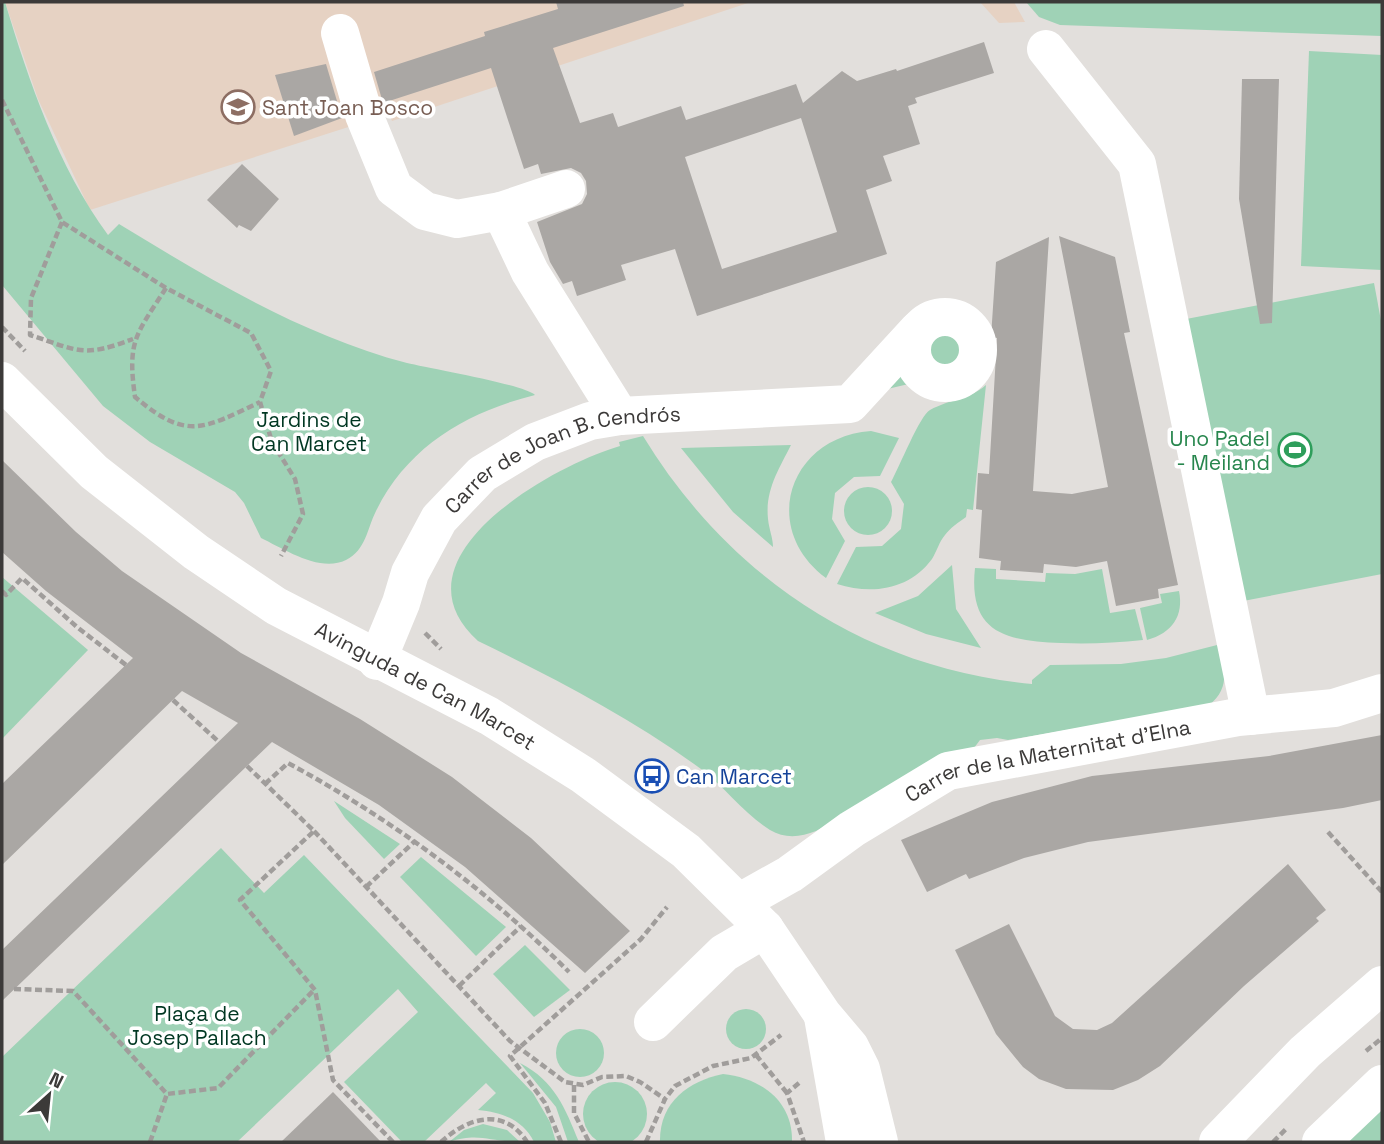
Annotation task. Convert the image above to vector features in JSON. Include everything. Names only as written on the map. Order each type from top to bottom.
[{"type":"street","points":[[340,33],[364,116],[394,188],[425,211],[457,219],[501,211],[566,189]]},
{"type":"street","points":[[1046,49],[1137,164],[1251,716]]},
{"type":"street","points":[[501,211],[530,272],[620,416]]},
{"type":"street","name":"Carrer de Joan B. Cendrós","points":[[377,661],[422,545],[459,495],[482,474],[535,442],[581,424],[620,416],[850,404],[947,383],[967,376],[973,368],[979,346],[976,335],[960,319],[948,316],[926,322],[850,404]]},
{"type":"street","points":[[918,330],[913,341],[914,361],[927,377],[947,383]]},
{"type":"street","name":"Avinguda de Can Marcet","points":[[15,368],[94,472],[196,552],[276,606],[377,661],[467,704],[583,775],[686,851],[752,916],[823,1015],[850,1047],[861,1069],[879,1142]]},
{"type":"street","name":"Carrer de la Maternitat d'Elna","points":[[653,1021],[724,953],[752,916],[790,874],[852,829],[948,772],[1251,716],[1334,708],[1382,694]]},
{"type":"street","points":[[1217,1142],[1305,1052],[1382,985]]},
{"type":"street","name":"Avinguda de Can Marcet","points":[[823,1015],[845,1142]]},
{"type":"street","points":[[1321,1142],[1382,1084]]},
{"type":"path","points":[[2,100],[62,222],[166,288],[251,333],[271,371],[260,402],[272,442],[295,479],[303,514],[281,556]]},
{"type":"path","points":[[62,222],[31,298],[30,335],[81,352],[101,351],[133,339]]},
{"type":"path","points":[[166,288],[133,339],[131,371],[135,397],[159,418],[188,428],[225,419],[260,402]]},
{"type":"path","points":[[2,327],[15,368]]},
{"type":"path","points":[[2,591],[6,595],[22,578],[77,627],[126,665]]},
{"type":"path","points":[[173,701],[219,742]]},
{"type":"path","points":[[265,784],[288,762],[415,841],[521,926],[569,972]]},
{"type":"path","points":[[247,766],[314,831],[519,1047],[574,1085],[583,1085],[614,1075],[626,1076],[665,1099]]},
{"type":"path","points":[[314,831],[240,900],[315,990],[333,1080],[393,1142]]},
{"type":"path","points":[[1328,832],[1382,892]]},
{"type":"path","points":[[366,887],[415,841]]},
{"type":"path","points":[[561,1142],[545,1103],[510,1056],[641,939],[667,907]]},
{"type":"path","points":[[459,986],[521,926]]},
{"type":"path","points":[[14,989],[73,991],[167,1094]]},
{"type":"path","points":[[167,1094],[218,1088],[315,990]]},
{"type":"path","points":[[646,1142],[665,1099],[676,1086],[694,1074],[756,1055],[782,1035]]},
{"type":"path","points":[[756,1055],[787,1093],[804,1142]]},
{"type":"path","points":[[787,1093],[805,1078]]},
{"type":"path","points":[[574,1085],[574,1113],[589,1142]]},
{"type":"path","points":[[150,1142],[167,1094]]},
{"type":"path","points":[[441,1142],[461,1125],[482,1118],[505,1123],[527,1142]]},
{"type":"shaded area","name":"Sant Joan Bosco","points":[[5,2],[751,2],[392,121],[389,114],[90,210],[38,99]]},
{"type":"shaded area","points":[[980,2],[1014,2],[1025,22],[999,23]]},
{"type":"green space","name":"Jardins de Can Marcet","points":[[2,2],[5,2],[35,93],[60,152],[90,209],[108,235],[119,224],[258,304],[368,351],[407,363],[496,382],[535,395],[486,411],[463,422],[422,450],[389,488],[362,545],[346,560],[325,564],[314,562],[261,538],[244,503],[235,492],[150,442],[103,406],[2,285]]},
{"type":"green space","points":[[1026,2],[1382,2],[1382,36],[1060,25],[1039,17]]},
{"type":"green space","points":[[1309,51],[1382,55],[1382,270],[1301,266]]},
{"type":"green space","name":"Uno Padel - Meiland","points":[[1374,283],[1382,326],[1382,574],[1238,602],[1181,320]]},
{"type":"green space","points":[[947,328],[963,335],[970,351],[963,367],[947,374],[931,367],[924,351],[931,335]]},
{"type":"green space","points":[[908,362],[917,382],[879,391]]},
{"type":"green space","points":[[986,385],[973,510],[967,509],[966,517],[947,532],[932,559],[912,578],[876,589],[837,584],[856,547],[882,546],[901,529],[904,504],[891,482],[926,414],[937,406],[972,394]]},
{"type":"green space","points":[[871,431],[899,438],[880,476],[854,477],[835,493],[832,519],[845,541],[826,578],[805,558],[793,535],[789,511],[793,488],[803,467],[820,449],[843,437]]},
{"type":"green space","points":[[643,436],[678,486],[717,532],[760,572],[807,607],[858,636],[913,658],[971,675],[1032,684],[1032,680],[1050,665],[1121,664],[1166,658],[1221,644],[1224,678],[1220,693],[1208,706],[1008,740],[980,740],[974,748],[816,831],[793,836],[776,833],[761,824],[701,769],[675,750],[564,685],[478,641],[455,610],[452,578],[465,548],[490,520],[522,494],[557,473],[591,456],[620,446],[619,442]]},
{"type":"green space","points":[[791,445],[774,480],[769,499],[768,519],[773,547],[733,512],[681,448]]},
{"type":"green space","points":[[868,487],[885,494],[892,511],[885,528],[868,535],[851,528],[844,511],[851,494]]},
{"type":"green space","points":[[952,565],[956,609],[981,648],[926,634],[875,613],[918,596]]},
{"type":"green space","points":[[975,568],[996,569],[996,579],[1045,582],[1046,573],[1075,574],[1102,569],[1110,613],[1135,609],[1143,640],[1061,643],[1008,636],[985,620],[978,607],[974,590]]},
{"type":"green space","points":[[2,577],[88,650],[2,739]]},
{"type":"green space","points":[[1179,591],[1178,616],[1163,633],[1147,640],[1140,608],[1162,603],[1160,594]]},
{"type":"green space","points":[[334,801],[400,844],[384,859],[345,818]]},
{"type":"green space","name":"Plaça de Josep Pallach","points":[[221,848],[264,893],[304,855],[533,1093],[550,1122],[556,1142],[534,1142],[524,1128],[511,1119],[478,1110],[496,1093],[486,1083],[424,1142],[402,1142],[344,1082],[418,1012],[398,989],[237,1142],[2,1142],[2,1057]]},
{"type":"green space","points":[[421,857],[506,927],[476,956],[400,877]]},
{"type":"green space","points":[[525,945],[570,990],[534,1017],[493,974]]},
{"type":"green space","points":[[746,1009],[760,1015],[766,1029],[760,1043],[746,1049],[732,1043],[726,1029],[732,1015]]},
{"type":"green space","points":[[580,1029],[597,1036],[604,1053],[597,1070],[580,1077],[563,1070],[556,1053],[563,1036]]},
{"type":"green space","points":[[520,1063],[542,1078],[557,1096],[579,1142],[568,1142],[556,1107]]},
{"type":"green space","points":[[723,1074],[750,1081],[772,1094],[787,1115],[792,1142],[660,1142],[664,1116],[678,1096],[698,1082]]},
{"type":"green space","points":[[615,1082],[638,1091],[647,1114],[638,1137],[615,1146],[592,1137],[583,1114],[592,1091]]},
{"type":"green space","points":[[1382,1103],[1382,1142],[1338,1142]]},
{"type":"green space","points":[[483,1124],[507,1130],[520,1142],[469,1138],[449,1142],[464,1130]]},
{"type":"building","points":[[556,2],[683,2],[684,6],[553,48],[580,123],[613,113],[618,127],[681,106],[686,120],[796,84],[803,103],[842,71],[857,81],[896,69],[897,71],[984,42],[994,73],[915,98],[917,103],[908,106],[920,144],[883,156],[892,181],[866,190],[887,254],[697,316],[675,249],[621,265],[626,280],[577,296],[572,281],[563,284],[550,262],[537,222],[582,204],[587,194],[586,181],[581,173],[571,168],[541,174],[538,164],[524,169],[491,68],[383,103],[374,72],[485,36],[484,32],[558,9]],"holes":[[[801,118],[837,232],[722,269],[685,157]]]},
{"type":"building","points":[[326,64],[342,118],[294,136],[275,75]]},
{"type":"building","points":[[1242,79],[1279,79],[1272,323],[1260,324],[1239,199]]},
{"type":"building","points":[[242,164],[279,199],[251,231],[239,225],[237,228],[207,200]]},
{"type":"building","points":[[1059,236],[1115,257],[1130,332],[1124,333],[1178,585],[1158,589],[1159,598],[1116,606],[1107,561],[1076,567],[1044,564],[1043,573],[1000,570],[1001,561],[979,558],[982,510],[976,509],[978,473],[989,474],[997,338],[991,337],[996,262],[1049,237],[1033,491],[1072,494],[1108,487]]},
{"type":"building","points":[[2,460],[76,532],[122,571],[241,653],[360,719],[452,777],[531,838],[630,931],[585,973],[465,867],[379,805],[272,742],[2,1001],[2,950],[238,723],[182,691],[2,865],[2,784],[133,658],[46,591],[2,552]]},
{"type":"building","points":[[1382,735],[1382,800],[1343,808],[1088,842],[1024,858],[969,879],[966,874],[927,892],[901,840],[992,802],[1092,776],[1269,756]]},
{"type":"building","points":[[1288,864],[1326,910],[1316,918],[1319,921],[1244,986],[1160,1066],[1138,1080],[1113,1090],[1066,1089],[1039,1079],[1023,1067],[996,1034],[955,950],[1009,924],[1055,1016],[1073,1029],[1097,1030],[1112,1023]]},
{"type":"building","points":[[333,1092],[381,1142],[281,1142]]},
{"type":"place","name":"Sant Joan Bosco","points":[[238,107]]},
{"type":"place","name":"Uno Padel - Meiland","points":[[1295,450]]},
{"type":"place","name":"Can Marcet","points":[[652,776]]}]
